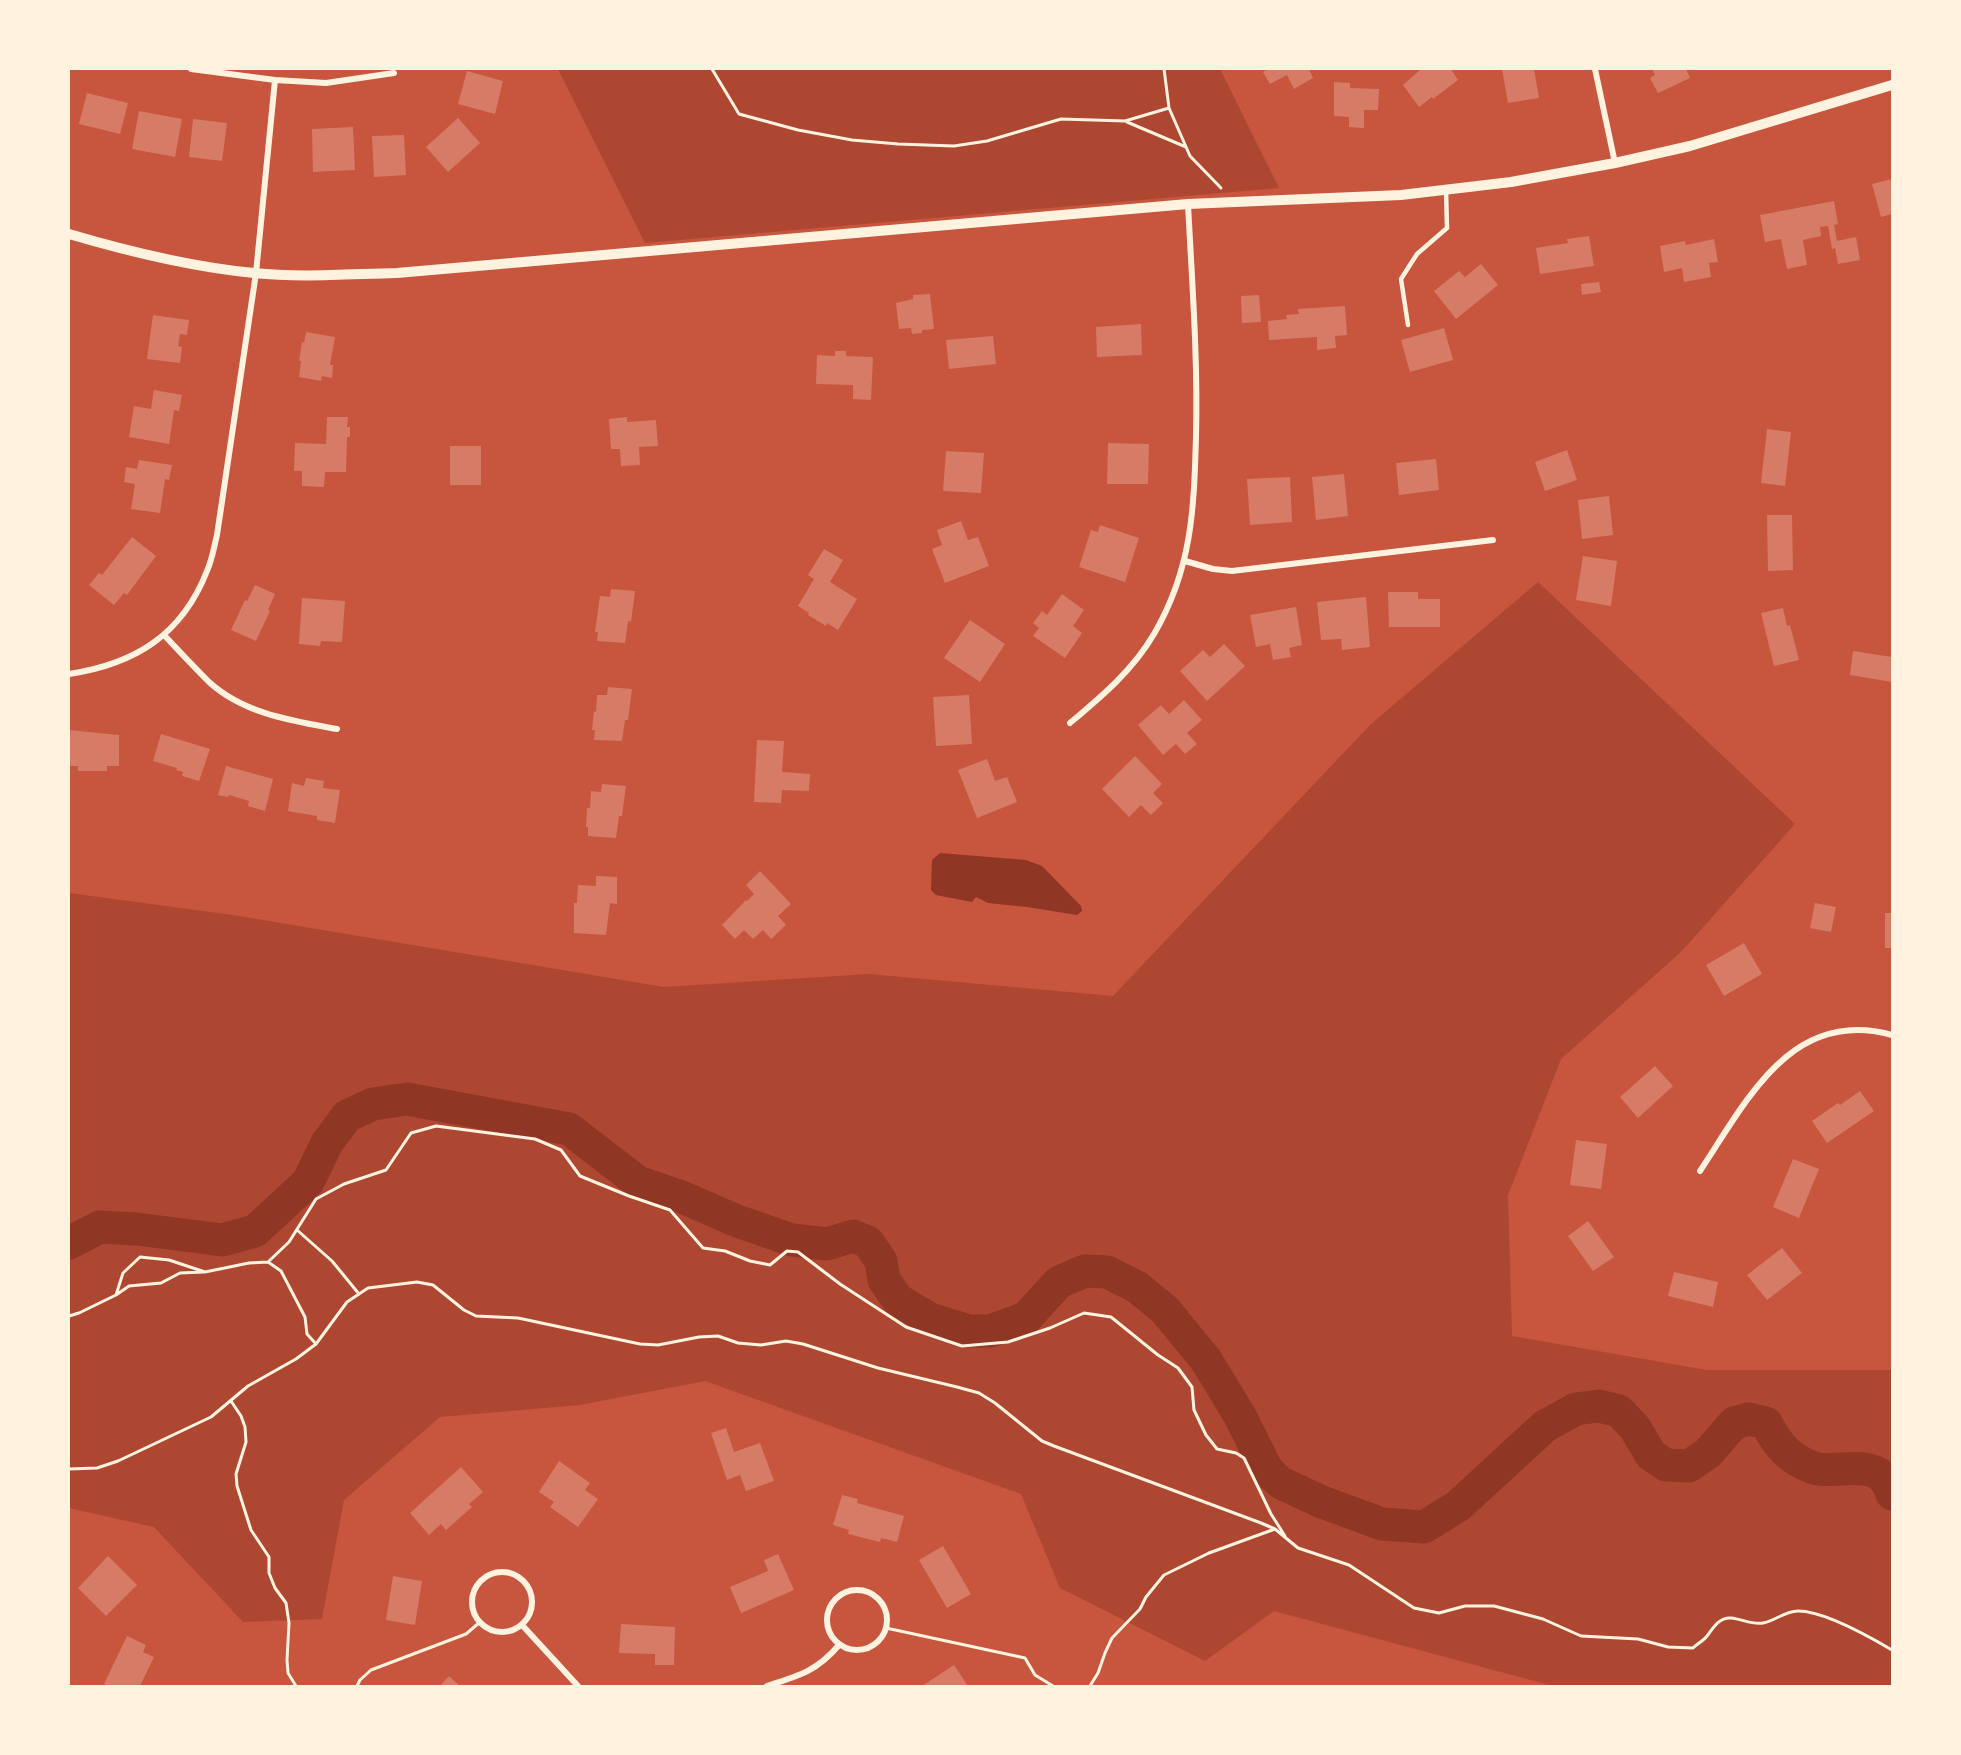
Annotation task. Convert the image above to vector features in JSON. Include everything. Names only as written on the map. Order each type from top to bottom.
[{"type":"street","points":[[191,69],[275,80],[326,82],[394,73]]},
{"type":"street","points":[[1594,69],[1615,163]]},
{"type":"street","points":[[69,674],[115,664],[140,653],[164,635],[189,608],[208,571],[217,535],[256,273],[275,80]]},
{"type":"street","points":[[69,234],[132,252],[196,266],[256,273],[327,275],[397,273],[1188,204],[1401,195],[1511,182],[1615,163],[1690,146],[1892,85]]},
{"type":"street","points":[[1070,723],[1111,689],[1135,662],[1154,634],[1185,561],[1194,504],[1197,362],[1188,204]]},
{"type":"street","points":[[1185,561],[1213,569],[1254,570],[1493,540]]},
{"type":"street","points":[[164,635],[210,683],[233,699],[287,720],[337,729]]},
{"type":"street","points":[[1700,1172],[1754,1089],[1786,1056],[1825,1035],[1852,1029],[1878,1031],[1892,1035]]},
{"type":"street","points":[[501,1572],[518,1577],[525,1582],[532,1599],[528,1618],[522,1625],[514,1630],[497,1632],[480,1622],[472,1607],[473,1595],[476,1587],[487,1576],[501,1572]]},
{"type":"street","points":[[860,1590],[874,1594],[883,1604],[887,1617],[886,1628],[877,1643],[863,1650],[851,1650],[839,1645],[830,1633],[827,1622],[829,1609],[836,1599],[847,1591],[860,1590]]},
{"type":"street","points":[[522,1625],[578,1686]]},
{"type":"street","points":[[767,1686],[816,1668],[839,1645]]},
{"type":"lane","points":[[1408,325],[1401,279],[1418,254],[1447,228],[1446,190]]},
{"type":"path","points":[[712,69],[739,114],[798,130],[852,140],[954,146],[987,141],[1061,119],[1125,122],[1186,147]]},
{"type":"path","points":[[1164,69],[1170,108],[1190,156],[1234,201]]},
{"type":"path","points":[[1125,122],[1170,108]]},
{"type":"path","points":[[268,1262],[289,1242],[316,1199],[344,1184],[386,1170],[411,1133],[436,1126],[535,1139],[561,1150],[580,1176],[629,1197],[670,1210],[703,1248],[725,1251],[750,1261],[770,1265],[787,1251],[798,1252],[840,1284],[906,1327],[962,1346],[1008,1341],[1050,1328],[1084,1313],[1111,1317],[1178,1368],[1192,1387],[1194,1410],[1206,1435],[1217,1449],[1236,1452],[1244,1458],[1271,1514],[1287,1540]]},
{"type":"path","points":[[297,1230],[333,1262],[359,1294]]},
{"type":"path","points":[[116,1295],[123,1273],[140,1257],[169,1260],[205,1272]]},
{"type":"path","points":[[69,1316],[116,1295],[129,1286],[161,1283],[180,1273],[205,1272],[249,1263],[268,1262],[281,1271],[305,1317],[307,1334],[316,1344]]},
{"type":"path","points":[[69,1469],[97,1468],[117,1461],[211,1417],[248,1386],[296,1359],[316,1344],[347,1302],[368,1288],[417,1282],[433,1285],[464,1310],[476,1316],[518,1318],[658,1345],[699,1337],[718,1336],[738,1343],[761,1345],[786,1341],[979,1394],[995,1403],[1042,1441],[1275,1529],[1287,1540],[1308,1552],[1349,1565],[1414,1608],[1439,1614],[1465,1606],[1494,1606],[1543,1619],[1581,1636],[1638,1639],[1668,1647],[1693,1648],[1717,1623],[1729,1617],[1746,1622],[1763,1623],[1780,1615],[1797,1611],[1815,1614],[1863,1633],[1892,1650]]},
{"type":"path","points":[[231,1401],[241,1416],[246,1442],[236,1474],[237,1486],[251,1530],[268,1557],[269,1573],[275,1588],[286,1603],[289,1623],[288,1673],[296,1686]]},
{"type":"path","points":[[1090,1686],[1098,1673],[1112,1638],[1140,1609],[1146,1597],[1164,1575],[1209,1553],[1275,1529]]},
{"type":"path","points":[[357,1686],[360,1680],[372,1670],[466,1634],[480,1622]]},
{"type":"path","points":[[886,1628],[1025,1658],[1035,1675],[1053,1686]]},
{"type":"shaded area","points":[[558,69],[1220,69],[1279,188],[645,243]]},
{"type":"shaded area","points":[[1538,582],[1795,824],[1681,952],[1561,1059],[1508,1195],[1512,1336],[1707,1370],[1892,1370],[1892,1686],[1553,1686],[1274,1611],[1205,1661],[1060,1588],[1021,1494],[705,1381],[580,1405],[440,1417],[344,1500],[322,1619],[243,1622],[154,1527],[69,1508],[69,893],[233,915],[664,987],[869,974],[1113,996],[1371,724]]},
{"type":"shaded area","points":[[940,853],[1026,860],[1042,866],[1081,906],[1082,911],[1077,915],[988,903],[976,897],[972,902],[936,895],[931,890],[932,860]]},
{"type":"building","points":[[1268,69],[1309,69],[1313,78],[1294,89],[1287,75],[1270,84],[1263,72]]},
{"type":"building","points":[[1421,69],[1451,69],[1458,80],[1419,107],[1403,85]]},
{"type":"building","points":[[1502,69],[1534,69],[1539,98],[1508,103]]},
{"type":"building","points":[[1652,69],[1686,69],[1690,78],[1658,93],[1650,78],[1655,75]]},
{"type":"building","points":[[467,71],[503,81],[495,114],[458,104]]},
{"type":"building","points":[[1334,82],[1350,83],[1350,88],[1379,89],[1378,110],[1364,110],[1364,128],[1349,127],[1349,117],[1334,116]]},
{"type":"building","points":[[87,93],[128,103],[120,134],[79,124]]},
{"type":"building","points":[[139,111],[182,119],[175,157],[132,149]]},
{"type":"building","points":[[458,118],[480,143],[448,172],[426,147]]},
{"type":"building","points":[[193,119],[227,123],[222,161],[189,157]]},
{"type":"building","points":[[353,127],[355,170],[313,172],[312,129]]},
{"type":"building","points":[[404,135],[406,175],[374,177],[372,136]]},
{"type":"building","points":[[1892,179],[1892,214],[1881,217],[1872,184]]},
{"type":"building","points":[[1834,201],[1838,224],[1834,225],[1837,241],[1856,237],[1860,260],[1838,264],[1835,248],[1832,249],[1828,226],[1820,227],[1821,236],[1803,240],[1807,265],[1787,269],[1781,239],[1765,242],[1760,215]]},
{"type":"building","points":[[1589,236],[1594,266],[1540,274],[1536,248],[1568,243],[1567,239]]},
{"type":"building","points":[[1714,239],[1718,262],[1709,263],[1711,277],[1684,282],[1682,268],[1664,272],[1660,246],[1685,241],[1686,245]]},
{"type":"building","points":[[1481,264],[1498,285],[1456,319],[1434,291],[1459,271],[1465,277]]},
{"type":"building","points":[[1599,282],[1601,292],[1582,295],[1581,284]]},
{"type":"building","points":[[930,294],[934,329],[912,334],[911,328],[899,329],[896,303],[913,299],[913,295]]},
{"type":"building","points":[[1259,295],[1261,322],[1242,323],[1241,296]]},
{"type":"building","points":[[1345,306],[1347,335],[1335,336],[1336,348],[1317,350],[1317,337],[1269,340],[1268,321],[1287,319],[1286,315],[1299,314],[1298,309]]},
{"type":"building","points":[[153,315],[189,320],[187,335],[180,334],[178,346],[182,347],[180,363],[147,359]]},
{"type":"building","points":[[1141,324],[1142,355],[1097,357],[1096,327]]},
{"type":"building","points":[[1444,328],[1453,360],[1410,372],[1401,340]]},
{"type":"building","points":[[306,332],[335,337],[330,365],[333,365],[332,378],[322,376],[321,381],[299,377],[301,361],[299,361]]},
{"type":"building","points":[[993,336],[996,364],[949,369],[946,340]]},
{"type":"building","points":[[835,351],[846,351],[846,356],[873,357],[871,400],[853,399],[853,385],[816,384],[817,355],[835,356]]},
{"type":"building","points":[[154,390],[182,395],[179,411],[174,410],[169,444],[129,437],[134,406],[151,409]]},
{"type":"building","points":[[327,417],[348,417],[347,427],[350,427],[350,437],[347,437],[346,472],[325,472],[324,487],[302,486],[302,471],[294,471],[295,443],[326,444]]},
{"type":"building","points":[[627,417],[627,422],[656,420],[658,446],[639,447],[640,465],[621,466],[620,449],[611,449],[609,419]]},
{"type":"building","points":[[1767,429],[1791,432],[1785,486],[1761,483]]},
{"type":"building","points":[[1108,443],[1149,444],[1148,484],[1107,484]]},
{"type":"building","points":[[450,446],[481,446],[481,485],[450,485]]},
{"type":"building","points":[[1567,450],[1577,480],[1545,491],[1535,462]]},
{"type":"building","points":[[946,451],[984,453],[981,493],[943,491]]},
{"type":"building","points":[[1436,459],[1439,490],[1399,495],[1396,463]]},
{"type":"building","points":[[139,460],[172,465],[169,480],[165,479],[160,513],[131,509],[135,484],[124,482],[126,467],[137,469]]},
{"type":"building","points":[[1344,474],[1348,516],[1316,520],[1312,477]]},
{"type":"building","points":[[1290,477],[1292,522],[1250,525],[1247,479]]},
{"type":"building","points":[[1609,496],[1613,535],[1582,539],[1578,500]]},
{"type":"building","points":[[1767,515],[1792,515],[1793,570],[1768,571]]},
{"type":"building","points":[[961,521],[968,540],[978,537],[989,566],[945,583],[932,549],[942,545],[937,530]]},
{"type":"building","points":[[1100,525],[1139,538],[1125,582],[1079,567],[1091,530],[1098,532]]},
{"type":"building","points":[[132,537],[156,556],[127,595],[124,593],[114,605],[89,585],[99,573],[102,575]]},
{"type":"building","points":[[824,549],[843,560],[830,582],[857,599],[838,630],[827,623],[826,626],[798,606],[814,579],[808,575]]},
{"type":"building","points":[[1583,556],[1617,561],[1611,606],[1576,600]]},
{"type":"building","points":[[255,585],[275,594],[256,641],[231,630]]},
{"type":"building","points":[[611,589],[635,591],[631,622],[628,621],[625,643],[597,641],[598,632],[595,632],[600,596],[610,597]]},
{"type":"building","points":[[1388,592],[1418,592],[1418,599],[1440,599],[1440,627],[1389,627]]},
{"type":"building","points":[[1062,594],[1084,610],[1073,626],[1082,633],[1065,658],[1033,636],[1039,628],[1033,623],[1042,611],[1047,615]]},
{"type":"building","points":[[1366,597],[1370,647],[1342,650],[1341,639],[1321,640],[1317,602]]},
{"type":"building","points":[[302,598],[345,601],[342,642],[321,641],[320,646],[299,644]]},
{"type":"building","points":[[1296,607],[1302,645],[1289,648],[1291,657],[1273,660],[1270,644],[1256,647],[1250,615]]},
{"type":"building","points":[[1783,608],[1799,660],[1774,666],[1761,613]]},
{"type":"building","points":[[970,620],[1005,644],[980,682],[944,658]]},
{"type":"building","points":[[1224,644],[1245,666],[1207,701],[1180,671],[1203,650],[1210,657]]},
{"type":"building","points":[[1853,651],[1892,657],[1892,682],[1850,675]]},
{"type":"building","points":[[608,687],[632,689],[628,720],[625,720],[622,741],[594,740],[595,730],[592,730],[597,695],[607,695]]},
{"type":"building","points":[[969,695],[972,744],[936,746],[933,697]]},
{"type":"building","points":[[1184,700],[1202,720],[1187,733],[1197,744],[1185,754],[1176,744],[1163,755],[1138,725],[1161,705],[1169,714]]},
{"type":"building","points":[[69,730],[119,735],[119,766],[107,766],[107,771],[78,771],[78,766],[69,766]]},
{"type":"building","points":[[161,734],[210,749],[199,781],[182,776],[183,772],[176,770],[177,768],[153,761]]},
{"type":"building","points":[[757,740],[784,741],[782,772],[810,774],[809,791],[782,790],[781,803],[754,802]]},
{"type":"building","points":[[1135,756],[1162,784],[1153,793],[1163,803],[1151,815],[1141,805],[1129,817],[1102,789]]},
{"type":"building","points":[[987,759],[995,781],[1007,777],[1017,802],[977,818],[958,770]]},
{"type":"building","points":[[226,766],[273,779],[265,811],[248,806],[249,801],[229,795],[228,797],[218,795]]},
{"type":"building","points":[[306,778],[324,781],[323,788],[340,790],[335,823],[317,820],[317,816],[288,811],[292,783],[304,786]]},
{"type":"building","points":[[602,784],[626,786],[616,838],[588,836],[587,808],[590,808],[591,791],[601,792]]},
{"type":"building","points":[[760,871],[791,904],[778,916],[786,925],[771,939],[763,930],[753,939],[744,930],[735,939],[722,925],[754,894],[746,885]]},
{"type":"building","points":[[596,876],[617,877],[617,904],[610,903],[606,935],[574,933],[574,903],[577,903],[578,885],[596,886]]},
{"type":"building","points":[[1815,903],[1836,907],[1831,932],[1810,928]]},
{"type":"building","points":[[1885,913],[1892,913],[1892,948],[1885,948]]},
{"type":"building","points":[[1744,943],[1762,974],[1724,996],[1706,965]]},
{"type":"building","points":[[1655,1066],[1673,1086],[1638,1118],[1620,1097]]},
{"type":"building","points":[[1860,1091],[1874,1111],[1827,1143],[1812,1121]]},
{"type":"building","points":[[1576,1140],[1607,1144],[1601,1189],[1570,1185]]},
{"type":"building","points":[[1793,1159],[1819,1169],[1799,1218],[1773,1207]]},
{"type":"building","points":[[1588,1221],[1614,1257],[1593,1271],[1568,1236]]},
{"type":"building","points":[[1782,1248],[1802,1273],[1767,1300],[1747,1275]]},
{"type":"building","points":[[1674,1272],[1718,1282],[1713,1307],[1668,1296]]},
{"type":"building","points":[[726,1428],[734,1452],[760,1443],[774,1481],[746,1491],[740,1475],[727,1480],[711,1433]]},
{"type":"building","points":[[559,1461],[590,1483],[585,1490],[598,1499],[578,1527],[550,1507],[554,1502],[539,1492]]},
{"type":"building","points":[[461,1467],[483,1492],[469,1504],[472,1507],[446,1530],[441,1524],[429,1535],[410,1513]]},
{"type":"building","points":[[842,1495],[858,1499],[857,1503],[904,1516],[897,1542],[881,1538],[880,1542],[848,1534],[849,1530],[833,1525]]},
{"type":"building","points":[[943,1546],[971,1594],[947,1608],[919,1560]]},
{"type":"building","points":[[778,1554],[794,1590],[741,1613],[730,1587],[768,1571],[764,1560]]},
{"type":"building","points":[[108,1556],[137,1585],[106,1616],[78,1588]]},
{"type":"building","points":[[393,1576],[422,1581],[415,1625],[386,1620]]},
{"type":"building","points":[[621,1624],[675,1627],[674,1665],[655,1665],[655,1654],[619,1653]]},
{"type":"building","points":[[127,1636],[146,1645],[143,1652],[154,1657],[140,1686],[108,1686],[104,1684]]},
{"type":"building","points":[[954,1665],[968,1686],[922,1686]]},
{"type":"building","points":[[449,1676],[460,1686],[440,1686]]},
{"type":"waterway","points":[[69,1243],[100,1227],[137,1229],[222,1240],[255,1231],[308,1182],[327,1143],[347,1116],[373,1104],[407,1099],[569,1129],[638,1182],[792,1240],[827,1244],[853,1236],[868,1242],[881,1261],[884,1280],[898,1300],[930,1319],[969,1331],[990,1331],[1026,1318],[1059,1282],[1085,1271],[1107,1272],[1137,1287],[1165,1310],[1206,1360],[1240,1416],[1267,1470],[1281,1483],[1322,1502],[1382,1524],[1424,1527],[1458,1506],[1545,1426],[1576,1409],[1599,1406],[1619,1411],[1635,1428],[1651,1455],[1666,1465],[1689,1466],[1708,1453],[1734,1423],[1749,1419],[1766,1423],[1784,1450],[1803,1463],[1821,1469],[1856,1468],[1878,1473],[1886,1481],[1892,1494]]}]
